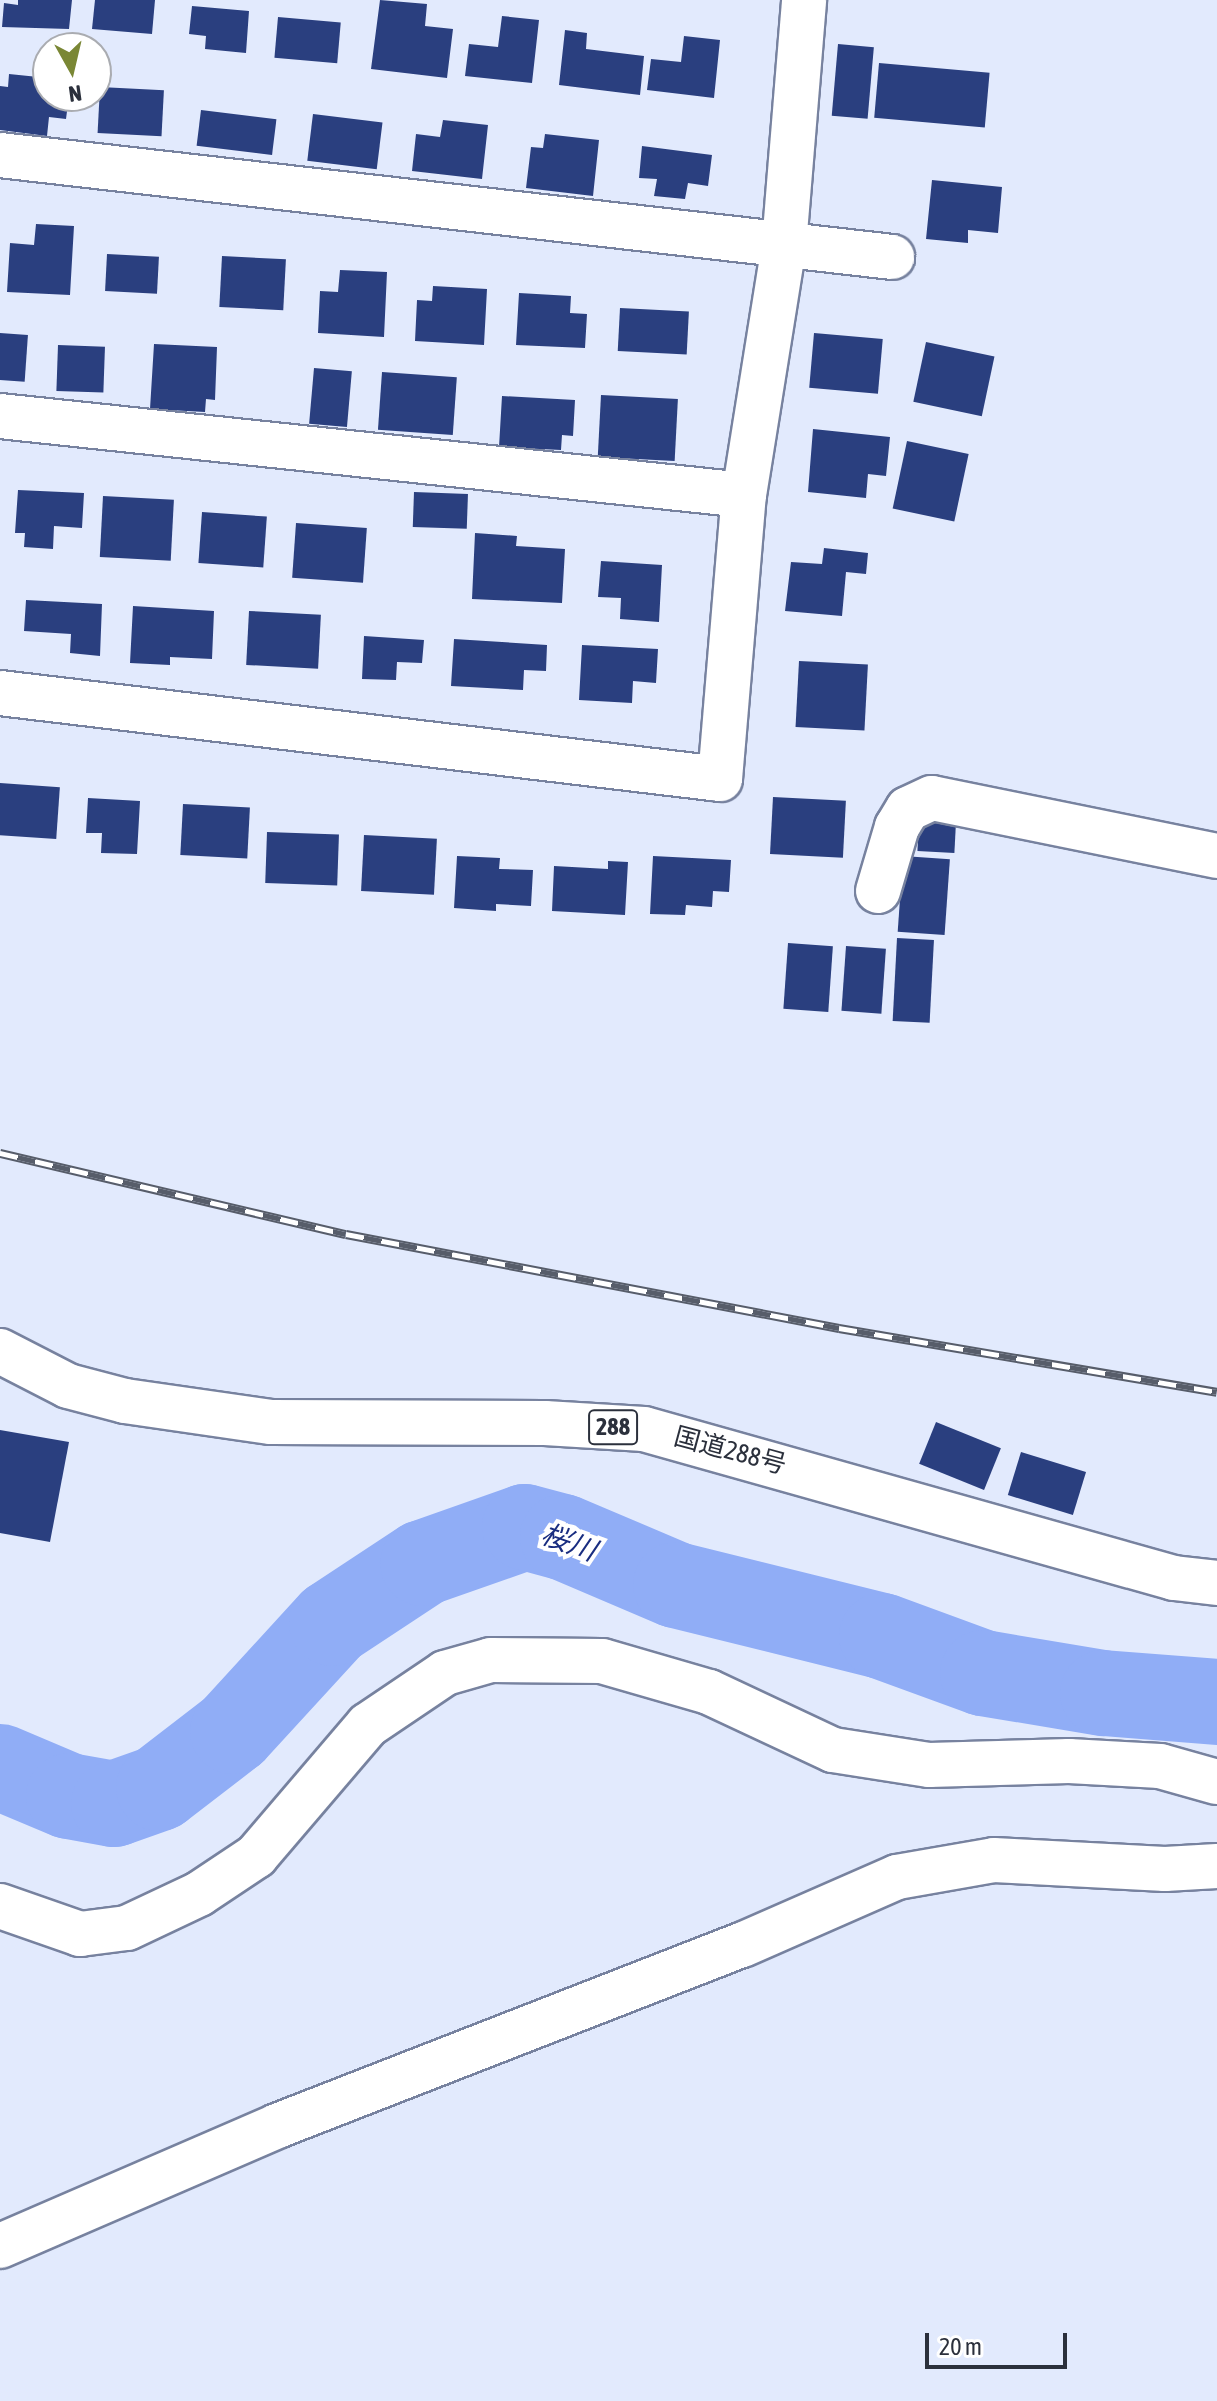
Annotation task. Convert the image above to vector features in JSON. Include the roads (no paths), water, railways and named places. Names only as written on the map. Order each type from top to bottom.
[{"type":"main road","points":[[0,693],[720,779],[744,495],[784,245],[804,0]]},
{"type":"main road","points":[[0,155],[892,257]]},
{"type":"main road","points":[[0,416],[744,495]]},
{"type":"main road","points":[[878,891],[897,827],[908,809],[932,798],[1217,856]]},
{"type":"main road","name":"国道288号","points":[[0,1351],[68,1386],[125,1401],[271,1422],[545,1423],[644,1429],[1174,1578],[1217,1583]]},
{"type":"main road","points":[[0,1906],[80,1934],[127,1928],[199,1894],[256,1856],[368,1725],[445,1673],[491,1660],[602,1661],[709,1692],[833,1750],[929,1765],[1069,1761],[1160,1766],[1217,1782]]},
{"type":"main road","points":[[0,2246],[277,2126],[742,1945],[897,1877],[994,1860],[1165,1869],[1217,1866]]},
{"type":"waterway","name":"桜川","points":[[0,1767],[69,1796],[114,1804],[159,1788],[233,1731],[332,1623],[423,1563],[525,1527],[563,1537],[676,1585],[882,1636],[983,1673],[1103,1693],[1217,1702]]},
{"type":"railway","points":[[0,1153],[346,1234],[839,1328],[1217,1392]]}]
